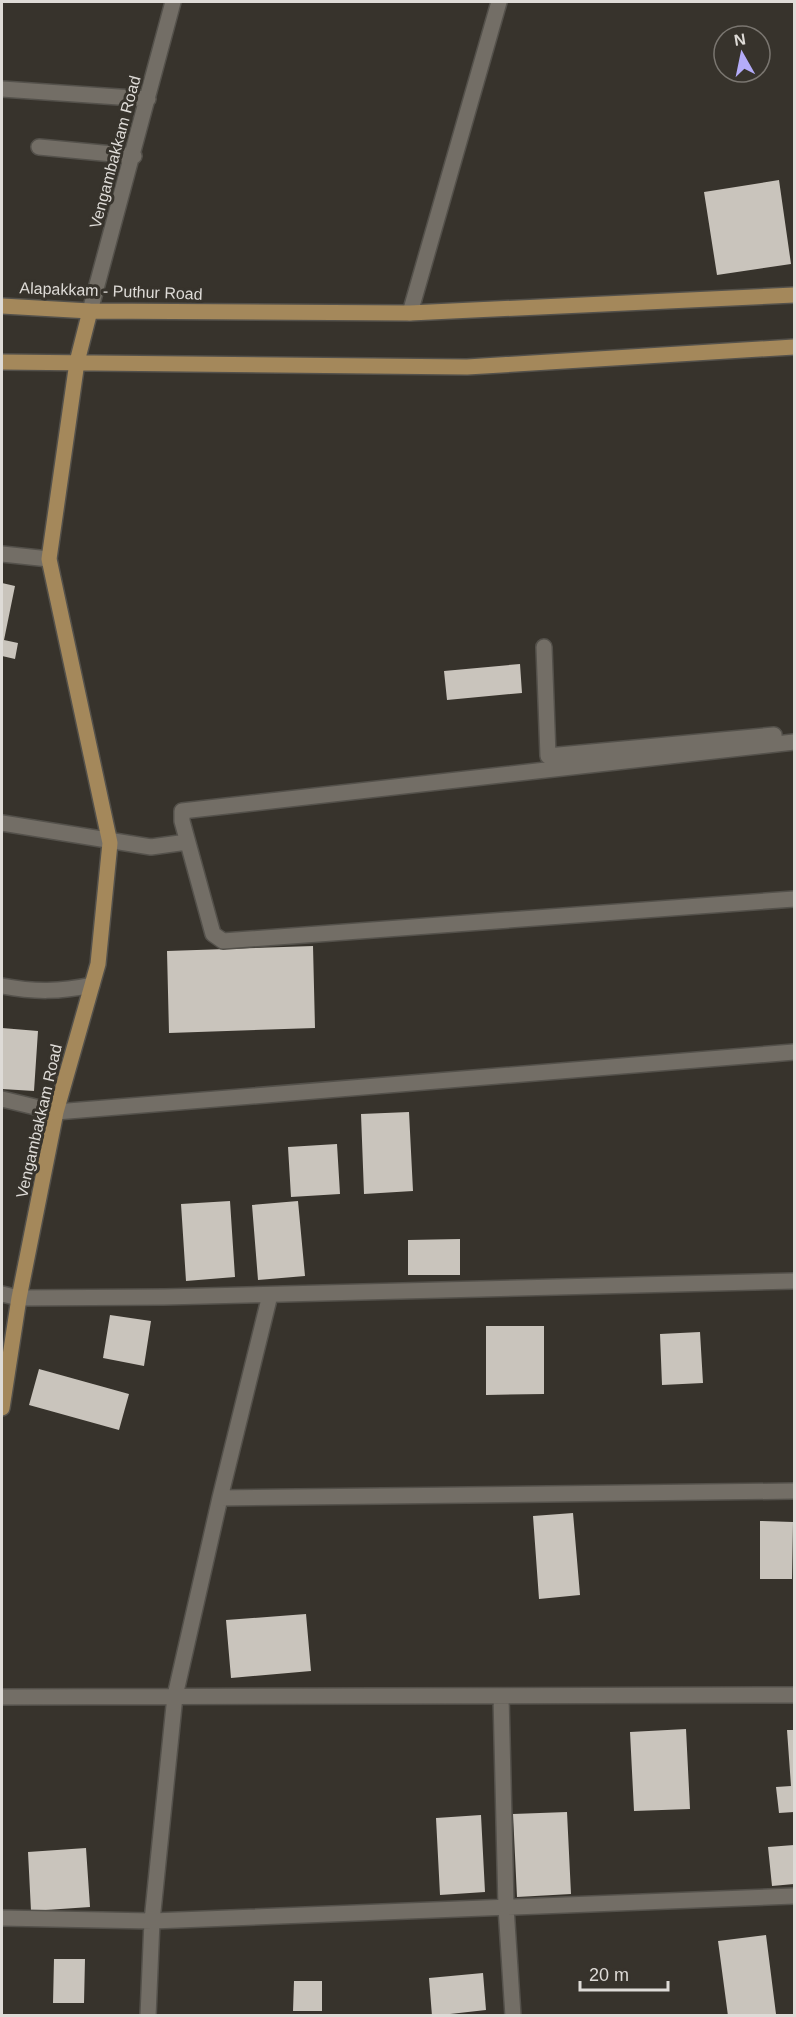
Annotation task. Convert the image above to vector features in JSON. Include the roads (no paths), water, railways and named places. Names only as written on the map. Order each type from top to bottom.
[{"type":"main road","name":"Alapakkam - Puthur Road","points":[[2,306],[90,310],[410,314],[795,295]]},
{"type":"main road","points":[[49,559],[77,362],[90,310]]},
{"type":"main road","points":[[2,362],[467,367],[795,348]]},
{"type":"main road","name":"Vengambakkam Road","points":[[2,1408],[19,1298],[56,1112],[98,964],[110,843],[49,559]]},
{"type":"street","name":"Vengambakkam Road","points":[[90,310],[134,156],[173,2]]},
{"type":"street","points":[[410,314],[499,2]]},
{"type":"street","points":[[2,89],[148,99]]},
{"type":"street","points":[[39,147],[134,156]]},
{"type":"street","points":[[2,554],[49,559]]},
{"type":"street","points":[[544,647],[548,756],[795,733]]},
{"type":"street","points":[[795,742],[182,811],[187,842],[213,934],[223,941],[795,899]]},
{"type":"street","points":[[2,824],[110,843],[150,847],[187,842]]},
{"type":"street","points":[[2,986],[32,992],[64,991],[92,985]]},
{"type":"street","points":[[2,1099],[56,1112],[795,1052]]},
{"type":"street","points":[[2,1294],[19,1298],[270,1295],[795,1281]]},
{"type":"street","points":[[148,2016],[152,1921],[175,1696],[220,1498],[270,1295]]},
{"type":"street","points":[[220,1498],[795,1491]]},
{"type":"street","points":[[2,1697],[795,1695]]},
{"type":"street","points":[[501,1696],[506,1907],[513,2016]]},
{"type":"street","points":[[2,1918],[152,1921],[795,1896]]}]
